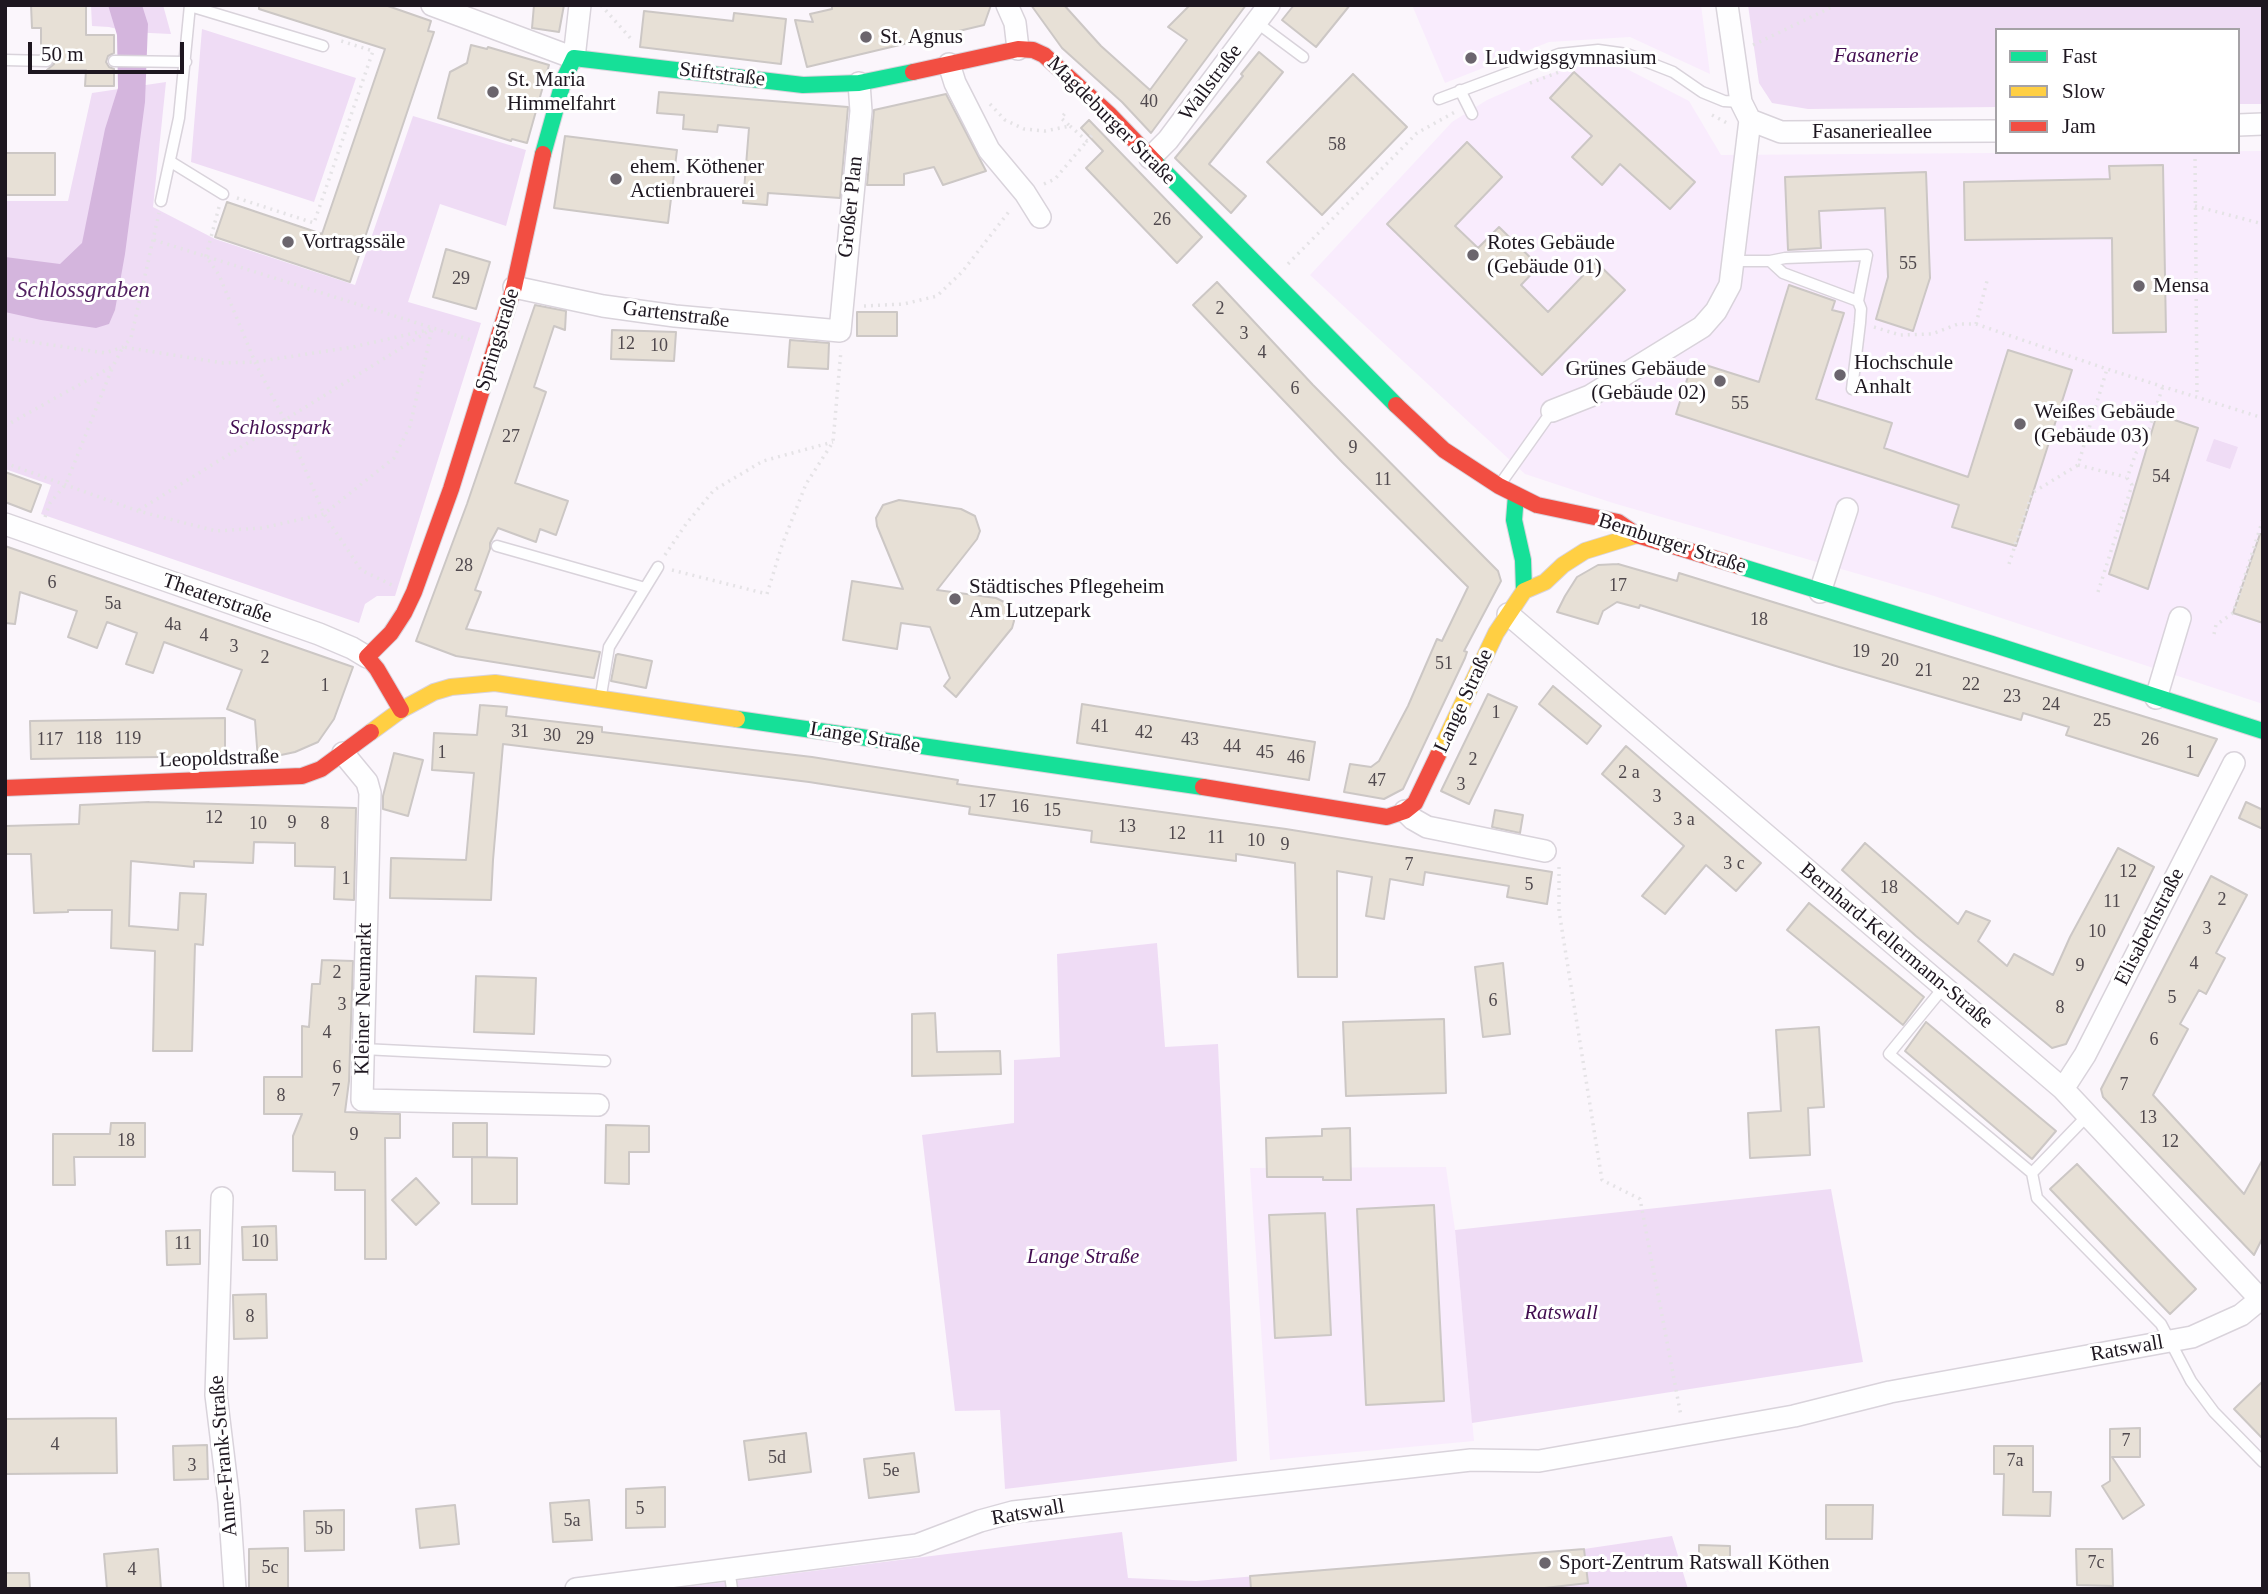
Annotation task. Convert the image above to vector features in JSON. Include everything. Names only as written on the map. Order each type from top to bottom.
[{"type":"main road","name":"Stiftstraße","points":[[574,58],[803,85],[859,83],[1018,48]]},
{"type":"main road","name":"Magdeburger Straße","points":[[1018,48],[1044,55],[1085,92],[1200,210]]},
{"type":"main road","name":"Springstraße","points":[[368,657],[404,613],[443,526],[514,287],[545,143],[564,79],[574,58]]},
{"type":"main road","name":"Bernburger Straße","points":[[1200,210],[1414,423],[1444,450],[1516,495],[1537,505],[1618,522],[1637,535],[2263,731]]},
{"type":"main road","points":[[1516,495],[1514,520],[1523,560],[1524,591]]},
{"type":"main road","name":"Lange Straße","points":[[406,707],[434,692],[452,687],[495,683],[1202,787],[1387,817],[1405,811],[1415,803],[1423,790],[1496,633],[1524,591],[1545,582],[1563,565],[1585,551],[1637,535]]},
{"type":"main road","points":[[368,657],[406,707]]},
{"type":"main road","name":"Leopoldstraße","points":[[5,788],[302,776],[321,769],[406,707]]},
{"type":"street","name":"Stiftstraße","points":[[432,5],[574,58]]},
{"type":"street","name":"Springstraße","points":[[574,58],[580,5]]},
{"type":"street","name":"Magdeburger Straße","points":[[1007,5],[1015,23],[1018,48]]},
{"type":"street","points":[[1552,411],[1590,396],[1702,327],[1716,311],[1730,285],[1740,115],[1727,5]]},
{"type":"street","name":"Wallstraße","points":[[1150,158],[1168,140],[1263,13]]},
{"type":"street","points":[[949,64],[960,93],[989,150],[1025,193],[1040,217]]},
{"type":"street","name":"Großer Plan","points":[[841,336],[860,111],[859,83]]},
{"type":"street","name":"Fasanerieallee","points":[[1740,115],[1781,132],[1995,131]]},
{"type":"street","points":[[2240,125],[2263,124]]},
{"type":"street","name":"Gartenstraße","points":[[514,287],[603,306],[841,336]]},
{"type":"street","points":[[1820,592],[1847,509]]},
{"type":"street","name":"Theaterstraße","points":[[5,523],[319,634],[368,657]]},
{"type":"street","name":"Bernhard-Kellermann-Straße","points":[[1508,614],[2063,1089],[2262,1300]]},
{"type":"street","points":[[2156,698],[2180,618]]},
{"type":"street","name":"Kleiner Neumarkt","points":[[343,753],[367,782],[370,793],[362,1100],[598,1105]]},
{"type":"street","name":"Elisabethstraße","points":[[2063,1089],[2085,1055],[2234,762]]},
{"type":"street","points":[[1405,811],[1427,827],[1545,851]]},
{"type":"street","name":"Anne-Frank-Straße","points":[[222,1198],[216,1395],[229,1502],[235,1589]]},
{"type":"street","name":"Ratswall","points":[[576,1589],[731,1578],[917,1545],[980,1521],[1013,1512],[1471,1460],[1539,1461],[1685,1436],[1794,1416],[1890,1392],[2192,1337],[2241,1315],[2262,1300]]},
{"type":"lane","points":[[161,201],[180,118],[190,6],[323,46]]},
{"type":"lane","points":[[1263,13],[1303,57]]},
{"type":"lane","points":[[1439,99],[1559,54],[1598,50],[1627,54],[1672,72],[1702,92],[1724,101],[1740,115]]},
{"type":"lane","points":[[5,60],[47,61]]},
{"type":"lane","points":[[114,61],[186,62]]},
{"type":"lane","points":[[1460,90],[1470,110]]},
{"type":"lane","points":[[170,162],[223,194]]},
{"type":"lane","points":[[1732,261],[1867,254],[1858,301],[1861,309],[1852,389]]},
{"type":"lane","points":[[1770,261],[1783,273],[1858,301]]},
{"type":"lane","points":[[1499,486],[1552,411]]},
{"type":"lane","points":[[497,546],[645,588]]},
{"type":"lane","points":[[600,698],[609,647],[658,567]]},
{"type":"lane","points":[[1944,987],[1889,1054],[2032,1173],[2037,1198],[2161,1324],[2191,1381],[2214,1412],[2263,1462]]},
{"type":"lane","points":[[363,1049],[605,1061]]},
{"type":"lane","points":[[2032,1173],[2088,1115]]},
{"type":"path","points":[[601,5],[638,46],[641,65]]},
{"type":"path","points":[[1733,49],[1757,45],[1836,5]]},
{"type":"path","points":[[323,46],[336,39],[373,51],[314,223],[223,194],[206,256],[219,275],[324,514],[361,570],[382,581],[414,592]]},
{"type":"path","points":[[1521,87],[1565,69]]},
{"type":"path","points":[[960,93],[967,92],[987,100],[1005,120],[1024,129],[1045,131],[1070,126],[1060,118],[1085,92]]},
{"type":"path","points":[[1702,108],[1740,115]]},
{"type":"path","points":[[1272,281],[1417,133],[1470,110]]},
{"type":"path","points":[[842,306],[904,304],[937,296],[962,272],[1025,193],[1055,179],[1087,141]]},
{"type":"path","points":[[2195,154],[2197,397]]},
{"type":"path","points":[[50,503],[66,484],[113,366],[131,338],[161,201]]},
{"type":"path","points":[[2195,206],[2263,224]]},
{"type":"path","points":[[154,240],[497,348]]},
{"type":"path","points":[[1976,324],[1987,277]]},
{"type":"path","points":[[1860,323],[1900,335],[1932,334],[1958,324],[1976,324],[2263,418]]},
{"type":"path","points":[[5,338],[105,353],[123,347],[223,363],[256,362],[353,347],[432,329]]},
{"type":"path","points":[[138,511],[432,329]]},
{"type":"path","points":[[5,463],[138,511],[216,531],[262,528],[324,514],[394,458],[410,426],[432,329]]},
{"type":"path","points":[[833,442],[763,461],[714,490],[686,524],[658,567],[767,594],[782,545],[806,484],[833,442],[841,336]]},
{"type":"path","points":[[5,426],[113,366]]},
{"type":"path","points":[[2008,564],[2032,493],[2078,465],[2107,369]]},
{"type":"path","points":[[2127,478],[2136,453],[2144,445],[2163,386]]},
{"type":"path","points":[[2078,465],[2127,478],[2132,485],[2098,592]]},
{"type":"path","points":[[2214,634],[2216,625],[2233,613],[2263,519]]},
{"type":"path","points":[[1545,851],[1559,856],[1559,911],[1601,1180],[1640,1199],[1685,1436]]},
{"type":"shaded area","name":"Ludwigsgymnasium","points":[[1412,5],[1701,5],[1710,74],[1630,37],[1549,42],[1445,83]]},
{"type":"shaded area","name":"Hochschule Anhalt","points":[[1581,64],[1625,68],[1689,101],[1721,155],[2240,154],[2240,151],[2263,151],[2263,704],[1931,595],[1613,503],[1525,474],[1310,275],[1452,122],[1487,100],[1537,78]]},
{"type":"shaded area","points":[[1446,1167],[1455,1230],[1474,1441],[1270,1460],[1250,1168]]},
{"type":"green space","points":[[91,5],[163,5],[171,34],[129,32],[92,26]]},
{"type":"green space","name":"Fasanerie","points":[[1748,5],[2263,5],[2263,104],[2240,104],[2240,28],[1995,28],[1995,107],[1808,109],[1772,103],[1759,83]]},
{"type":"green space","points":[[202,29],[356,78],[314,202],[191,162]]},
{"type":"green space","name":"Schlosspark","points":[[166,82],[153,207],[215,239],[355,285],[413,116],[526,150],[506,226],[440,204],[408,302],[481,323],[395,596],[377,596],[365,604],[359,623],[41,514],[51,485],[5,469],[5,201],[68,201],[92,93]]},
{"type":"green space","points":[[2214,439],[2238,447],[2230,469],[2206,461]]},
{"type":"green space","name":"Lange Straße","points":[[1157,943],[1165,1047],[1218,1044],[1237,1461],[1005,1489],[1000,1410],[955,1411],[922,1135],[1014,1123],[1014,1060],[1060,1057],[1057,954]]},
{"type":"green space","name":"Ratswall","points":[[1831,1189],[1863,1362],[1472,1423],[1455,1230]]},
{"type":"green space","points":[[1122,1532],[1128,1578],[1196,1581],[1584,1549],[1672,1536],[1688,1589],[669,1589]]},
{"type":"water","name":"Schlossgraben","points":[[108,5],[142,5],[148,24],[145,102],[115,310],[109,324],[96,328],[5,312],[5,257],[60,264],[82,243],[105,129],[118,88],[117,35]]},
{"type":"building","points":[[31,5],[86,5],[86,35],[114,35],[114,53],[108,56],[106,62],[114,69],[114,86],[85,86],[86,70],[47,70],[54,64],[54,58],[50,54],[41,53],[41,28],[32,28]]},
{"type":"building","points":[[259,5],[385,5],[431,21],[428,31],[434,32],[350,282],[215,237],[227,202],[322,234],[385,49],[259,9]]},
{"type":"building","points":[[534,5],[564,5],[559,32],[532,28]]},
{"type":"building","name":"St. Agnus","points":[[832,5],[991,5],[984,25],[807,67],[795,20],[813,22],[810,14],[832,9]]},
{"type":"building","points":[[1031,5],[1064,5],[1101,46],[1150,90],[1187,40],[1168,27],[1190,5],[1246,5],[1151,133],[1122,102],[1062,48]]},
{"type":"building","points":[[1294,5],[1350,5],[1316,47],[1282,20]]},
{"type":"building","points":[[644,11],[733,21],[734,13],[786,19],[781,64],[640,47]]},
{"type":"building","name":"St. Maria Himmelfahrt","points":[[471,45],[487,49],[488,47],[549,65],[527,143],[512,139],[511,141],[438,118],[450,72],[467,63]]},
{"type":"building","points":[[1259,52],[1283,72],[1209,164],[1246,196],[1231,213],[1175,158],[1243,76],[1241,74]]},
{"type":"building","points":[[1574,72],[1695,182],[1670,209],[1620,164],[1602,185],[1572,157],[1592,136],[1550,98]]},
{"type":"building","points":[[1353,74],[1407,127],[1322,215],[1267,162]]},
{"type":"building","points":[[659,92],[848,107],[840,198],[768,193],[767,205],[743,203],[749,128],[718,125],[717,132],[683,129],[684,115],[657,113]]},
{"type":"building","points":[[946,94],[986,171],[943,185],[934,167],[904,174],[904,185],[867,185],[874,110]]},
{"type":"building","points":[[1089,120],[1202,237],[1177,263],[1086,168],[1103,151],[1081,128]]},
{"type":"building","name":"ehem. Köthener Actienbrauerei","points":[[565,136],[677,150],[668,223],[554,208]]},
{"type":"building","name":"Rotes Gebäude (Gebäude 01)","points":[[1467,142],[1502,177],[1455,226],[1478,248],[1499,227],[1539,266],[1521,285],[1548,312],[1596,262],[1625,290],[1542,375],[1387,224]]},
{"type":"building","points":[[5,153],[55,153],[55,195],[5,195]]},
{"type":"building","name":"Mensa","points":[[2163,165],[2166,332],[2113,333],[2112,238],[1965,240],[1964,182],[2110,179],[2109,166]]},
{"type":"building","points":[[1926,172],[1930,278],[1913,331],[1876,319],[1888,277],[1885,208],[1819,211],[1821,248],[1788,250],[1785,177]]},
{"type":"building","points":[[446,249],[490,262],[476,309],[433,297]]},
{"type":"building","points":[[1217,282],[1313,385],[1498,571],[1501,581],[1464,651],[1467,652],[1465,658],[1403,789],[1384,799],[1344,792],[1350,764],[1371,767],[1379,761],[1408,706],[1437,639],[1442,641],[1468,587],[1342,462],[1193,305]]},
{"type":"building","points":[[1789,285],[1835,301],[1832,310],[1844,313],[1816,399],[1892,423],[1884,448],[1968,477],[2008,350],[2072,370],[2016,546],[1952,527],[1959,505],[1676,414],[1693,361],[1759,382]]},
{"type":"building","points":[[535,305],[566,311],[565,330],[554,326],[534,387],[546,392],[515,483],[568,501],[556,535],[540,529],[536,542],[498,528],[490,543],[475,590],[481,592],[466,629],[600,652],[594,678],[456,656],[416,641],[467,504]]},
{"type":"building","points":[[857,312],[897,312],[897,336],[857,336]]},
{"type":"building","points":[[612,330],[676,332],[674,361],[611,359]]},
{"type":"building","points":[[790,340],[829,343],[828,369],[788,367]]},
{"type":"building","points":[[2157,414],[2198,428],[2148,589],[2109,574]]},
{"type":"building","points":[[5,472],[41,485],[31,512],[5,502]]},
{"type":"building","name":"Städtisches Pflegeheim Am Lutzepark","points":[[899,500],[961,509],[975,516],[980,531],[977,539],[937,590],[996,598],[1010,605],[1013,613],[1012,628],[956,697],[944,686],[950,678],[930,627],[901,623],[897,649],[843,640],[852,581],[903,589],[876,518],[883,505]]},
{"type":"building","points":[[2260,534],[2263,534],[2263,623],[2233,613]]},
{"type":"building","points":[[5,546],[353,667],[334,719],[318,742],[295,752],[258,760],[255,720],[227,709],[242,670],[164,642],[153,673],[126,664],[137,633],[107,622],[97,648],[68,637],[77,611],[20,592],[15,624],[5,623]]},
{"type":"building","points":[[1618,564],[1677,581],[1679,573],[2217,739],[2198,776],[2066,735],[2069,727],[2023,713],[2021,720],[1640,605],[1639,608],[1617,602],[1603,611],[1598,624],[1557,612],[1577,577],[1598,565]]},
{"type":"building","points":[[618,654],[652,661],[646,688],[611,681]]},
{"type":"building","points":[[1553,686],[1601,726],[1587,744],[1539,704]]},
{"type":"building","points":[[1488,694],[1517,707],[1469,804],[1441,791]]},
{"type":"building","points":[[1082,704],[1315,742],[1309,780],[1077,743]]},
{"type":"building","points":[[480,705],[507,707],[506,716],[602,727],[602,732],[812,757],[958,780],[957,784],[1286,829],[1552,872],[1547,904],[1507,897],[1509,886],[1425,872],[1423,885],[1390,879],[1384,919],[1366,916],[1372,877],[1337,871],[1337,977],[1298,977],[1295,863],[1236,854],[1236,861],[1091,842],[1092,831],[969,814],[970,807],[809,782],[503,744],[491,900],[390,898],[391,858],[466,860],[474,773],[432,770],[434,733],[477,735]]},
{"type":"building","points":[[225,718],[225,756],[31,759],[30,721]]},
{"type":"building","points":[[1626,746],[1761,863],[1736,891],[1706,865],[1665,914],[1642,896],[1684,846],[1602,774]]},
{"type":"building","points":[[394,753],[423,760],[408,816],[383,809],[383,796]]},
{"type":"building","points":[[149,802],[356,808],[354,900],[334,899],[335,867],[295,866],[295,843],[254,842],[253,863],[194,861],[194,867],[131,861],[129,926],[178,930],[180,893],[206,894],[203,945],[195,944],[192,1051],[153,1051],[155,951],[111,948],[112,910],[34,913],[31,854],[5,854],[5,826],[79,824],[80,805]]},
{"type":"building","points":[[2246,802],[2263,810],[2263,829],[2239,818]]},
{"type":"building","points":[[1495,810],[1523,815],[1520,833],[1492,827]]},
{"type":"building","points":[[1865,843],[1958,924],[1966,911],[1990,921],[1978,941],[2007,966],[2014,954],[2053,975],[2070,937],[2118,848],[2154,867],[2066,1044],[2052,1048],[1916,936],[1842,870]]},
{"type":"building","points":[[2211,876],[2247,895],[2216,953],[2225,958],[2206,994],[2199,990],[2180,1024],[2188,1029],[2153,1095],[2244,1194],[2263,1159],[2263,1237],[2254,1255],[2103,1097],[2101,1089]]},
{"type":"building","points":[[1809,903],[1924,997],[1903,1025],[1787,930]]},
{"type":"building","points":[[322,960],[353,961],[349,1081],[345,1112],[400,1114],[400,1138],[385,1138],[386,1259],[365,1259],[365,1190],[335,1190],[335,1172],[293,1171],[293,1136],[302,1114],[264,1114],[264,1077],[302,1077],[302,1026],[309,1027],[312,984],[320,984]]},
{"type":"building","points":[[1503,963],[1510,1034],[1483,1037],[1475,967]]},
{"type":"building","points":[[476,976],[536,978],[534,1034],[474,1032]]},
{"type":"building","points":[[935,1013],[937,1052],[1000,1051],[1001,1074],[912,1076],[912,1014]]},
{"type":"building","points":[[1444,1019],[1446,1093],[1346,1096],[1343,1022]]},
{"type":"building","points":[[1926,1022],[2056,1131],[2032,1159],[1905,1051]]},
{"type":"building","points":[[1819,1027],[1824,1107],[1808,1108],[1810,1155],[1750,1158],[1748,1113],[1781,1111],[1776,1030]]},
{"type":"building","points":[[111,1123],[145,1123],[145,1157],[74,1157],[75,1185],[53,1185],[53,1134],[110,1134]]},
{"type":"building","points":[[453,1123],[487,1123],[487,1157],[453,1157]]},
{"type":"building","points":[[606,1125],[649,1126],[649,1152],[629,1152],[629,1184],[605,1183]]},
{"type":"building","points":[[1350,1128],[1351,1180],[1267,1177],[1266,1138],[1322,1136],[1322,1129]]},
{"type":"building","points":[[472,1157],[517,1158],[517,1204],[472,1204]]},
{"type":"building","points":[[2077,1164],[2196,1289],[2170,1314],[2050,1189]]},
{"type":"building","points":[[416,1178],[439,1203],[416,1225],[392,1200]]},
{"type":"building","points":[[1434,1205],[1444,1401],[1366,1405],[1357,1209]]},
{"type":"building","points":[[1325,1213],[1331,1335],[1275,1338],[1269,1215]]},
{"type":"building","points":[[276,1226],[277,1260],[243,1260],[242,1227]]},
{"type":"building","points":[[200,1230],[200,1264],[167,1265],[166,1231]]},
{"type":"building","points":[[266,1294],[267,1338],[234,1339],[233,1295]]},
{"type":"building","points":[[2263,1381],[2263,1439],[2234,1409]]},
{"type":"building","points":[[116,1418],[117,1473],[5,1474],[5,1419]]},
{"type":"building","points":[[2140,1428],[2140,1457],[2112,1457],[2144,1505],[2123,1519],[2102,1486],[2110,1481],[2110,1429]]},
{"type":"building","points":[[806,1433],[811,1472],[749,1480],[744,1441]]},
{"type":"building","points":[[207,1445],[208,1479],[174,1480],[173,1446]]},
{"type":"building","points":[[1994,1446],[2033,1446],[2033,1492],[2051,1492],[2050,1516],[2003,1515],[2004,1474],[1994,1474]]},
{"type":"building","points":[[914,1453],[919,1492],[869,1498],[864,1459]]},
{"type":"building","points":[[665,1487],[665,1527],[626,1528],[626,1489]]},
{"type":"building","points":[[589,1500],[592,1540],[553,1542],[550,1503]]},
{"type":"building","points":[[455,1505],[459,1544],[420,1548],[416,1509]]},
{"type":"building","points":[[1826,1505],[1873,1505],[1872,1539],[1826,1539]]},
{"type":"building","points":[[344,1510],[344,1550],[305,1551],[304,1511]]},
{"type":"building","points":[[1699,1545],[1730,1546],[1730,1568],[1699,1568]]},
{"type":"building","points":[[288,1548],[288,1588],[249,1588],[249,1549]]},
{"type":"building","points":[[158,1549],[161,1589],[107,1589],[104,1554]]},
{"type":"building","name":"Sport-Zentrum Ratswall Köthen","points":[[1584,1549],[1588,1583],[1536,1589],[1251,1589],[1250,1576]]},
{"type":"building","points":[[2076,1549],[2112,1549],[2113,1586],[2077,1585]]},
{"type":"building","points":[[5,1573],[29,1573],[30,1589],[5,1589]]},
{"type":"traffic: fast","points":[[543,154],[564,79],[574,58],[803,85],[859,83],[913,72]]},
{"type":"traffic: fast","points":[[1156,163],[1396,405]]},
{"type":"traffic: fast","points":[[1516,495],[1514,520],[1523,560],[1524,591]]},
{"type":"traffic: fast","points":[[1739,566],[2263,731]]},
{"type":"traffic: fast","points":[[737,719],[1203,787]]},
{"type":"traffic: slow","points":[[1438,755],[1496,633],[1524,591],[1545,582],[1563,565],[1585,551],[1637,535]]},
{"type":"traffic: slow","points":[[371,732],[401,710],[434,692],[451,687],[495,683],[737,719]]},
{"type":"traffic: jam","points":[[913,72],[1018,49],[1033,50],[1044,55],[1110,115],[1156,163]]},
{"type":"traffic: jam","points":[[401,710],[367,657],[391,633],[404,613],[451,489],[514,287],[543,154]]},
{"type":"traffic: jam","points":[[1396,405],[1444,450],[1499,486],[1537,505],[1618,522],[1637,535],[1739,566]]},
{"type":"traffic: jam","points":[[5,788],[302,776],[321,769],[371,732]]},
{"type":"traffic: jam","points":[[1203,787],[1387,817],[1405,811],[1415,803],[1438,755]]},
{"type":"place","name":"St. Agnus","points":[[866,37]]},
{"type":"place","name":"Ludwigsgymnasium","points":[[1471,58]]},
{"type":"place","name":"St. Maria Himmelfahrt","points":[[493,92]]},
{"type":"place","name":"ehem. Köthener Actienbrauerei","points":[[616,179]]},
{"type":"place","name":"Vortragssäle","points":[[288,242]]},
{"type":"place","name":"Rotes Gebäude (Gebäude 01)","points":[[1473,255]]},
{"type":"place","name":"Mensa","points":[[2139,286]]},
{"type":"place","name":"Hochschule Anhalt","points":[[1840,375]]},
{"type":"place","name":"Grünes Gebäude (Gebäude 02)","points":[[1720,381]]},
{"type":"place","name":"Weißes Gebäude (Gebäude 03)","points":[[2020,424]]},
{"type":"place","name":"Städtisches Pflegeheim Am Lutzepark","points":[[955,599]]},
{"type":"place","name":"Sport-Zentrum Ratswall Köthen","points":[[1545,1563]]}]
